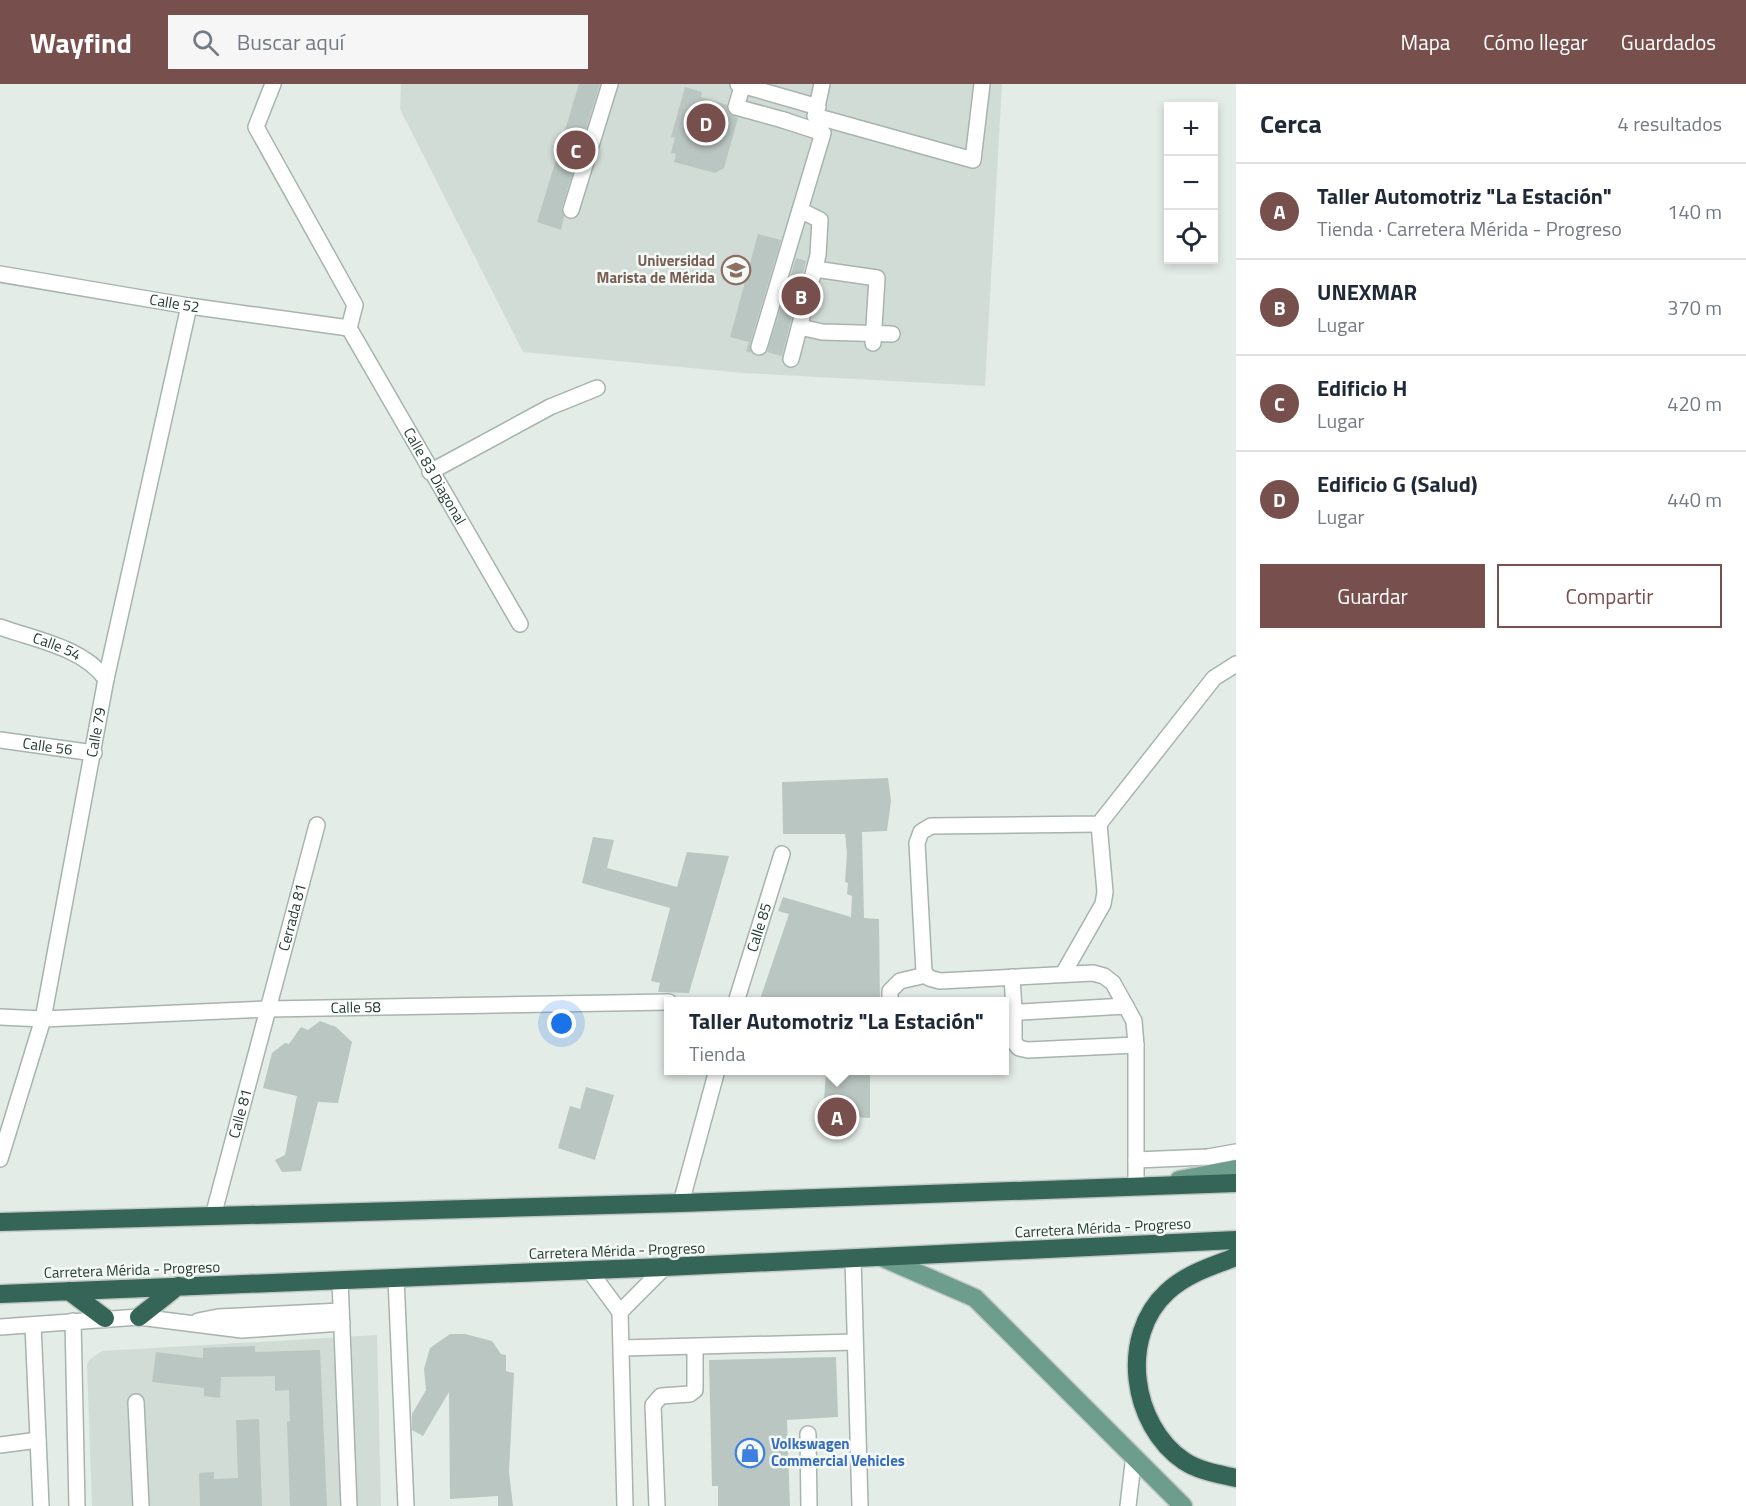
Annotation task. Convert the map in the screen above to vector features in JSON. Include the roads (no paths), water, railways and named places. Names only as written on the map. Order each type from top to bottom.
[{"type":"highway","points":[[0,1222],[681,1203],[1236,1183]]},
{"type":"highway","name":"Carretera Mérida - Progreso","points":[[0,1294],[665,1267],[1236,1240]]},
{"type":"highway","points":[[1236,1257],[1201,1270],[1167,1292],[1146,1322],[1136,1361],[1140,1395],[1147,1416],[1172,1451],[1185,1462],[1203,1470],[1236,1478]]},
{"type":"highway","points":[[139,1317],[178,1286]]},
{"type":"highway","points":[[69,1290],[105,1318]]},
{"type":"main road","points":[[1145,1185],[1236,1169]]},
{"type":"main road","points":[[881,1257],[975,1298],[1183,1506]]},
{"type":"street","points":[[273,84],[256,127],[355,305],[349,328]]},
{"type":"street","points":[[571,210],[610,84]]},
{"type":"street","points":[[759,347],[823,133],[736,107],[741,84],[818,106]]},
{"type":"street","points":[[822,84],[815,116],[973,160],[982,84]]},
{"type":"street","points":[[791,359],[815,269],[820,220],[800,210]]},
{"type":"street","points":[[815,269],[877,278],[873,343]]},
{"type":"street","name":"Calle 52","points":[[0,274],[189,306],[349,328]]},
{"type":"street","name":"Calle 79","points":[[0,1159],[41,1023],[94,753],[106,679],[189,306]]},
{"type":"street","points":[[800,327],[822,333],[892,334]]},
{"type":"street","name":"Calle 83 Diagonal","points":[[349,328],[519,624]]},
{"type":"street","points":[[430,472],[550,407],[597,388]]},
{"type":"street","name":"Calle 54","points":[[0,627],[83,656],[96,665],[106,679]]},
{"type":"street","points":[[1063,975],[1103,904],[1105,892],[1099,824],[1214,678],[1236,664]]},
{"type":"street","name":"Calle 56","points":[[0,740],[94,753]]},
{"type":"street","points":[[926,975],[917,843],[921,832],[931,826],[1099,824]]},
{"type":"street","name":"Cerrada 81","points":[[268,1009],[317,825]]},
{"type":"street","name":"Calle 85","points":[[737,997],[782,854]]},
{"type":"street","points":[[890,997],[891,991],[900,981],[926,975],[940,981],[1094,973],[1104,976],[1113,983],[1134,1021],[1136,1160],[1145,1185]]},
{"type":"street","points":[[1012,977],[1011,1020],[1014,1042],[1019,1048],[1028,1050],[1136,1045]]},
{"type":"street","name":"Calle 58","points":[[41,1023],[268,1009],[664,1002]]},
{"type":"street","points":[[1011,1020],[1021,1012],[1125,1006]]},
{"type":"street","name":"Calle 81","points":[[213,1216],[268,1009]]},
{"type":"street","points":[[0,1017],[41,1023]]},
{"type":"street","points":[[0,1028],[41,1023]]},
{"type":"street","points":[[681,1203],[716,1075]]},
{"type":"street","points":[[1136,1160],[1208,1157],[1236,1152]]},
{"type":"street","points":[[853,1258],[860,1506]]},
{"type":"street","points":[[620,1312],[665,1267]]},
{"type":"street","points":[[589,1270],[620,1312],[625,1506]]},
{"type":"street","points":[[396,1278],[406,1506]]},
{"type":"street","points":[[340,1280],[349,1506]]},
{"type":"street","points":[[0,1327],[139,1317],[242,1330],[341,1317]]},
{"type":"street","points":[[73,1321],[77,1506]]},
{"type":"street","points":[[33,1325],[41,1506]]},
{"type":"street","points":[[622,1348],[855,1342]]},
{"type":"street","points":[[657,1506],[653,1404],[661,1396],[690,1394],[694,1390],[694,1347]]},
{"type":"street","points":[[136,1402],[141,1506]]},
{"type":"street","points":[[808,1434],[809,1506]]},
{"type":"street","points":[[0,1445],[38,1440]]},
{"type":"street","points":[[1128,1506],[1134,1455]]},
{"type":"place","name":"Edificio G (Salud)","points":[[706,123]]},
{"type":"place","name":"Edificio H","points":[[576,150]]},
{"type":"place","name":"Universidad Marista de Mérida","points":[[736,270]]},
{"type":"place","name":"UNEXMAR","points":[[801,296]]},
{"type":"place","name":"Taller Automotriz \"La Estación\"","points":[[837,1117]]},
{"type":"place","name":"Volkswagen Commercial Vehicles","points":[[750,1453]]}]
